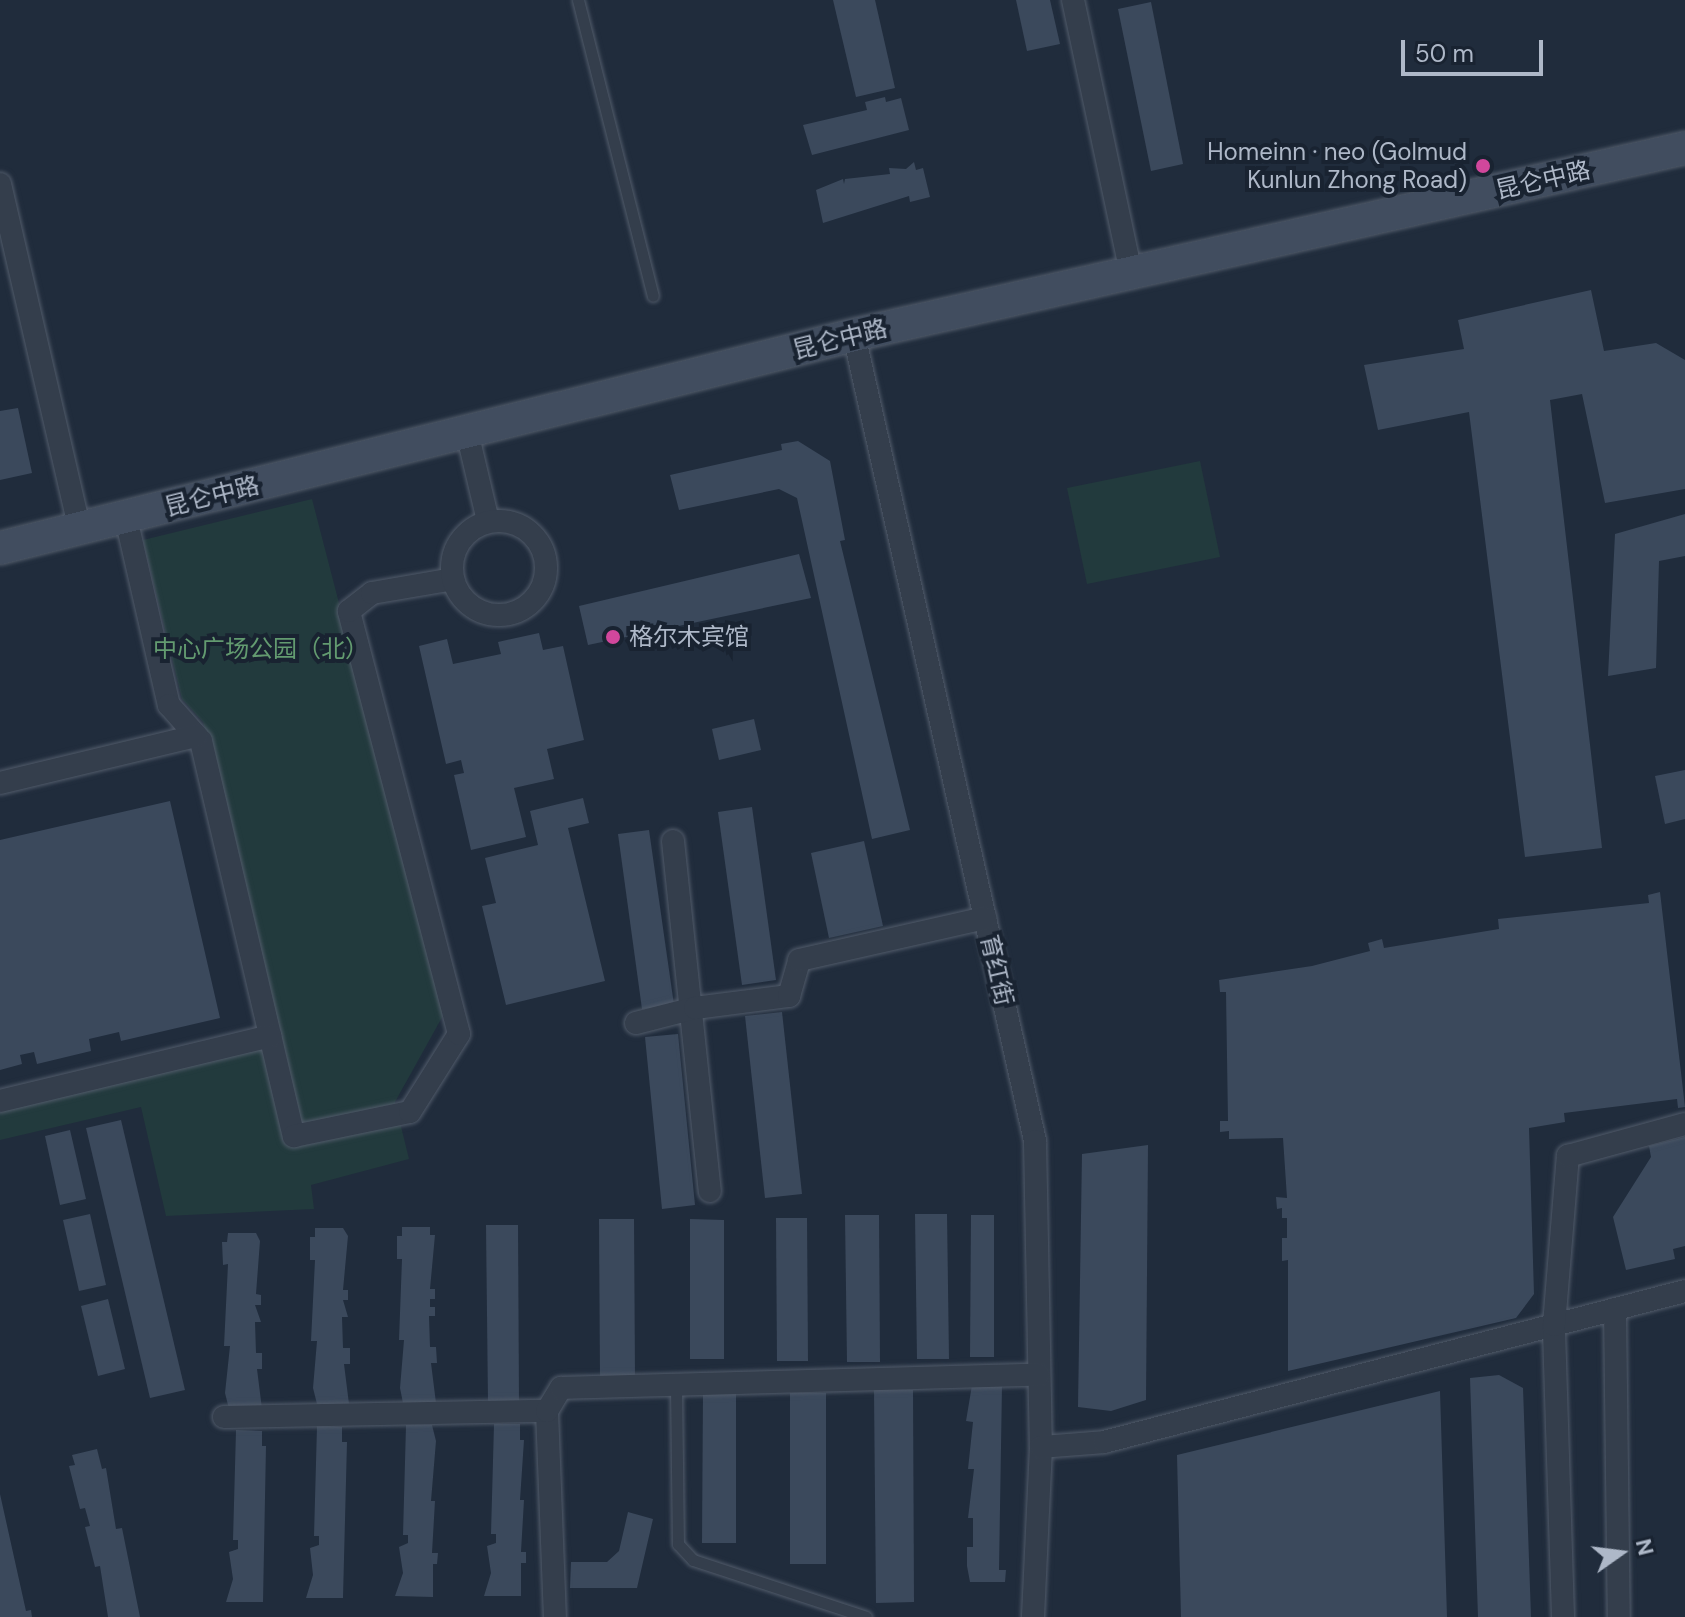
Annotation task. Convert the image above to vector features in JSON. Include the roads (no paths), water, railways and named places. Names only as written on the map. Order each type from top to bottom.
[{"type":"main road","name":"昆仑中路","points":[[0,548],[854,335],[1685,148]]},
{"type":"street","points":[[1073,0],[1131,273]]},
{"type":"street","points":[[0,184],[80,530]]},
{"type":"street","name":"育红街","points":[[854,335],[1035,1141],[1041,1447],[1033,1617]]},
{"type":"street","points":[[467,432],[488,521]]},
{"type":"street","points":[[126,518],[169,705],[196,736],[294,1136],[410,1112],[459,1034],[349,611],[372,593],[453,579]]},
{"type":"street","points":[[488,521],[517,524],[539,543],[546,573],[541,589],[518,611],[494,614],[471,606],[453,579],[452,564],[463,537],[488,521]]},
{"type":"street","points":[[0,783],[196,736]]},
{"type":"street","points":[[673,841],[695,1008],[710,1191]]},
{"type":"street","points":[[636,1023],[695,1008],[789,996],[799,960],[985,918]]},
{"type":"street","points":[[0,1101],[270,1036]]},
{"type":"street","points":[[1563,1617],[1554,1325],[1568,1156],[1685,1124]]},
{"type":"street","points":[[1041,1447],[1104,1442],[1685,1291]]},
{"type":"street","points":[[1615,1309],[1619,1617]]},
{"type":"street","points":[[555,1617],[547,1411],[561,1388],[1039,1375]]},
{"type":"street","points":[[224,1417],[547,1411]]},
{"type":"lane","points":[[578,0],[653,296]]},
{"type":"lane","points":[[676,1385],[678,1544],[693,1560],[866,1617]]},
{"type":"place","name":"Homeinn · neo (Golmud Kunlun Zhong Road)","points":[[1483,166]]},
{"type":"place","name":"格尔木宾馆","points":[[613,637]]},
{"type":"park label","name":"中心广场公园（北）","points":[[261,649]]}]
